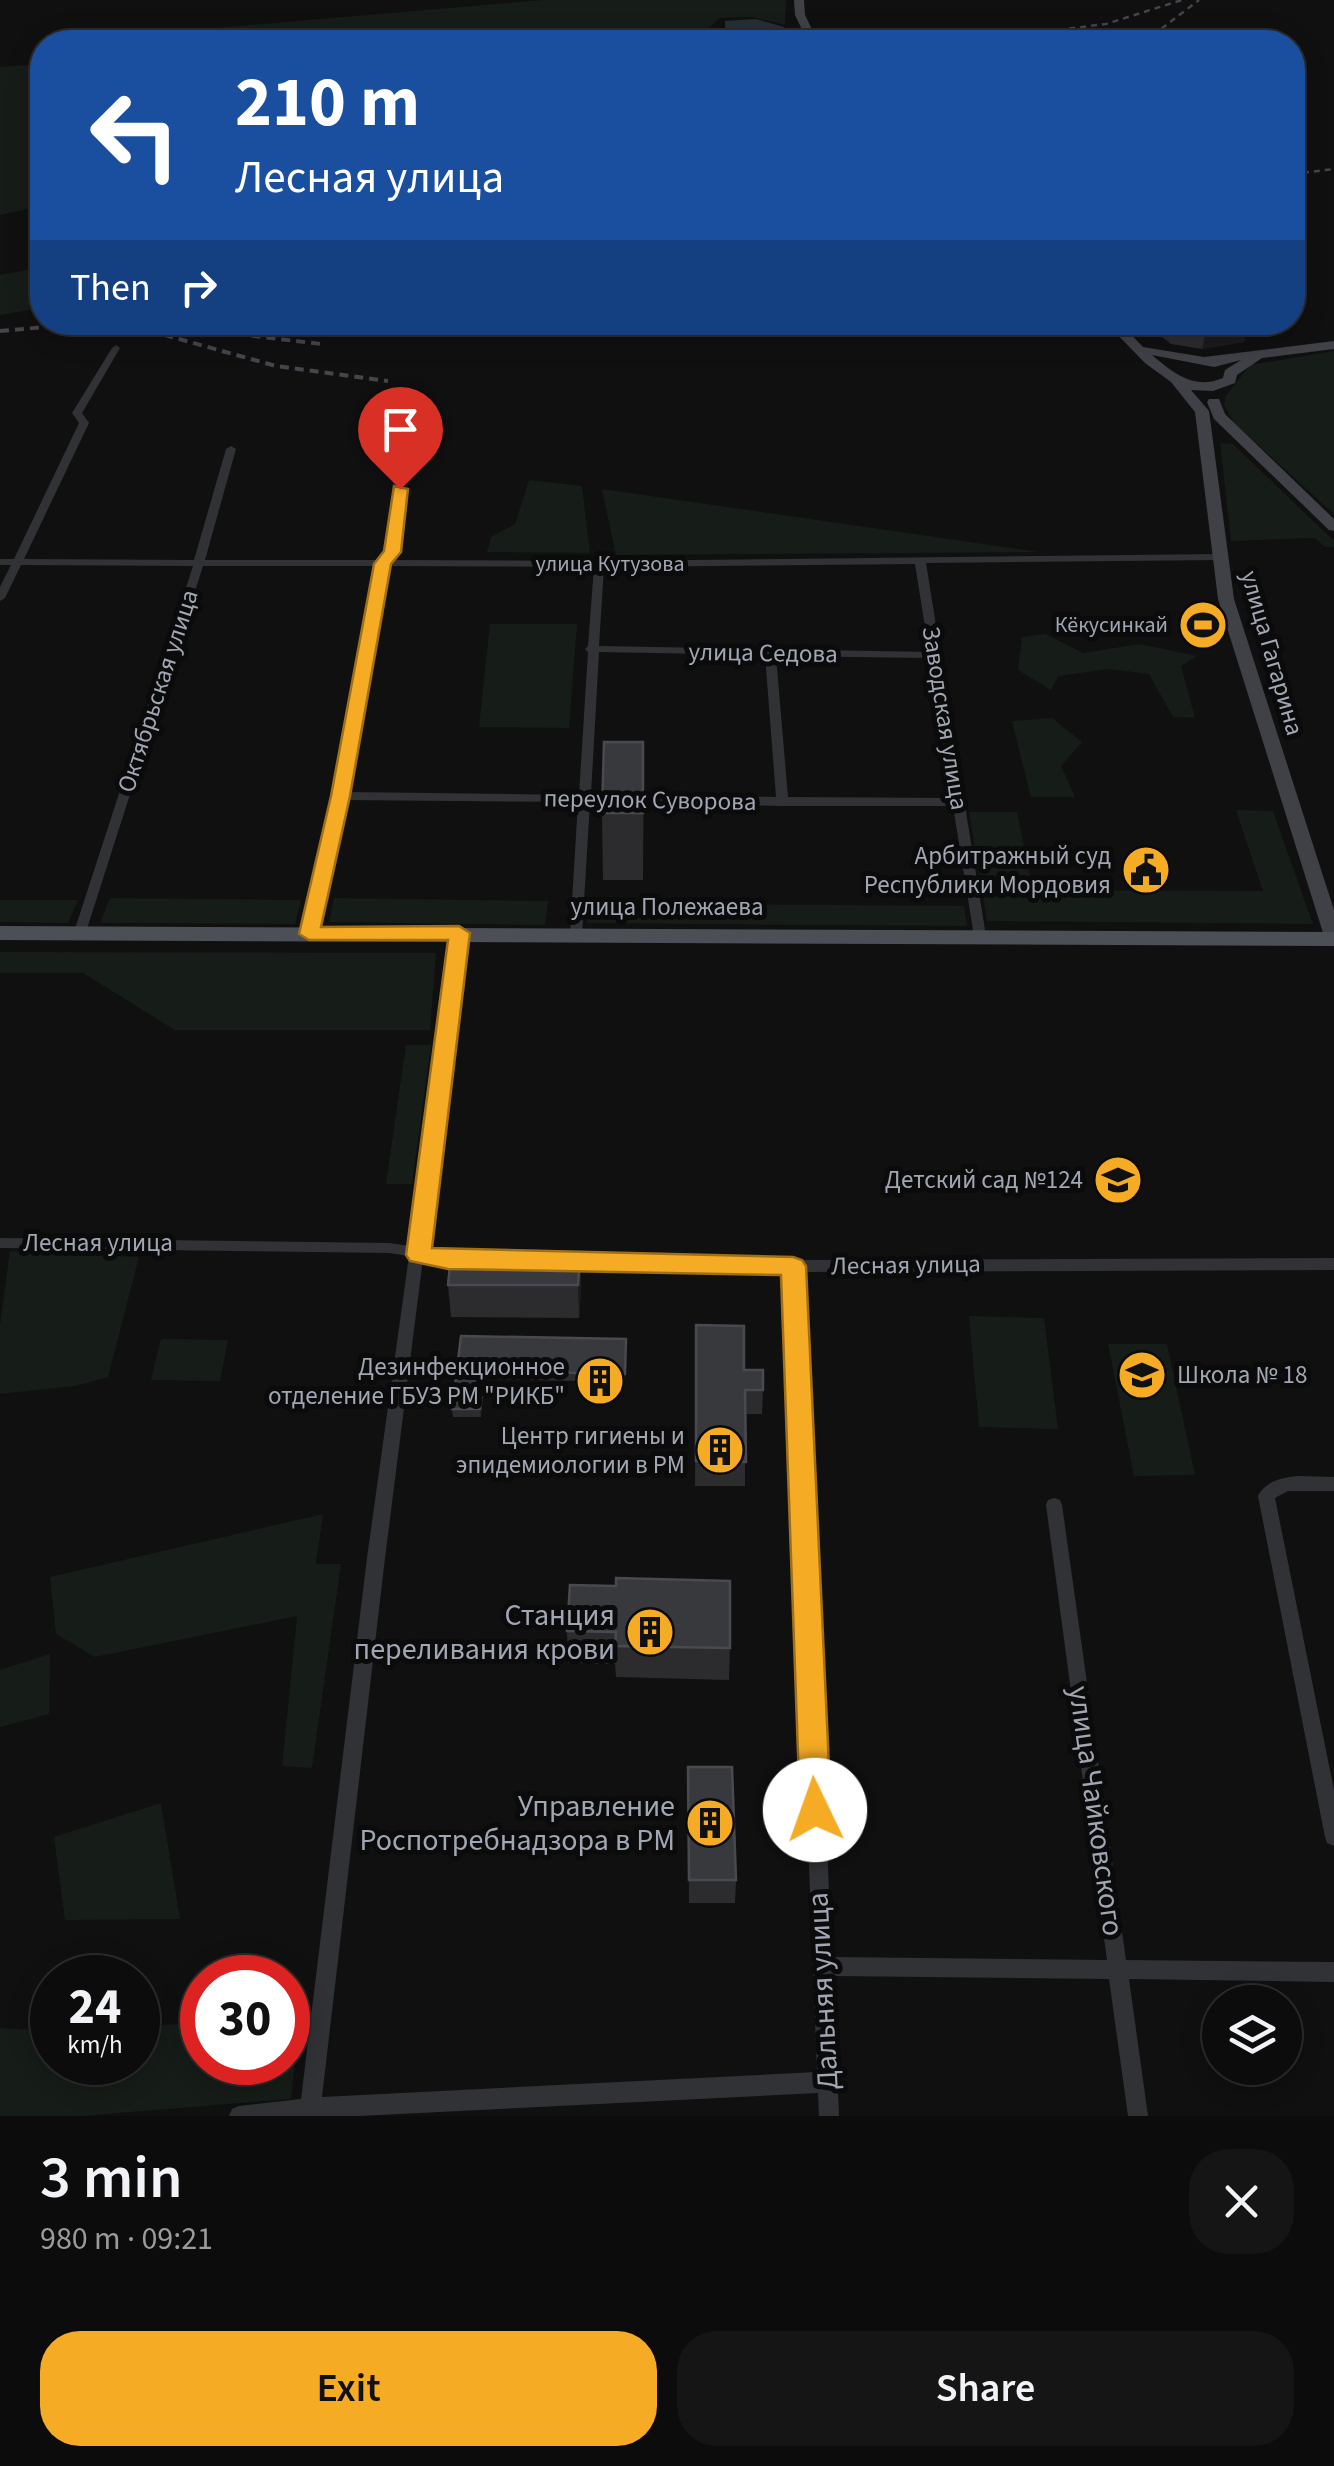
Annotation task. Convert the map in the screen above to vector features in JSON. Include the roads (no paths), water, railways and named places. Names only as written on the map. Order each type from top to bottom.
[{"type":"main road","points":[[799,0],[807,30]]},
{"type":"main road","name":"улица Гагарина","points":[[1124,335],[1196,401],[1203,422],[1226,599],[1334,939]]},
{"type":"main road","points":[[1256,357],[1226,379],[1196,387],[1173,378],[1173,364],[1186,361],[1256,357],[1334,344]]},
{"type":"main road","points":[[1138,348],[1186,361]]},
{"type":"main road","points":[[1204,361],[1226,379]]},
{"type":"main road","points":[[1203,422],[1226,379]]},
{"type":"main road","points":[[1214,402],[1219,416],[1334,527]]},
{"type":"main road","points":[[1206,444],[1220,438],[1249,447]]},
{"type":"main road","name":"улица Полежаева","points":[[0,933],[1334,939]]},
{"type":"street","points":[[0,598],[84,422],[78,413],[116,348]]},
{"type":"street","name":"Октябрьская улица","points":[[80,932],[199,562],[231,449]]},
{"type":"street","points":[[309,934],[340,796],[382,564],[392,552],[400,489]]},
{"type":"street","name":"улица Кутузова","points":[[0,562],[599,564],[1219,558]]},
{"type":"street","name":"Заводская улица","points":[[920,560],[980,936]]},
{"type":"street","points":[[576,935],[599,564]]},
{"type":"street","name":"улица Седова","points":[[591,649],[935,655]]},
{"type":"street","points":[[770,654],[782,802]]},
{"type":"street","name":"переулок Суворова","points":[[340,796],[959,802]]},
{"type":"street","points":[[310,2108],[374,1578],[459,933]]},
{"type":"street","name":"Лесная улица","points":[[0,1243],[390,1248],[418,1255],[486,1261]]},
{"type":"street","name":"Лесная улица","points":[[544,1262],[793,1266],[1334,1264]]},
{"type":"street","name":"Дальняя улица","points":[[793,1266],[829,2116]]},
{"type":"street","points":[[1334,1484],[1280,1484],[1270,1488],[1266,1496],[1334,1838]]},
{"type":"street","name":"улица Чайковского","points":[[1054,1505],[1138,2116]]},
{"type":"street","points":[[822,1966],[1334,1972]]},
{"type":"street","points":[[239,2116],[310,2108],[828,2082]]},
{"type":"railway","points":[[1057,30],[1106,24],[1182,0]]},
{"type":"railway","points":[[1160,30],[1199,0]]},
{"type":"railway","points":[[1305,172],[1334,169]]},
{"type":"railway","points":[[0,331],[30,328]]},
{"type":"railway","points":[[165,335],[276,366],[388,381]]},
{"type":"railway","points":[[245,335],[321,344]]},
{"type":"place","name":"Кёкусинкай","points":[[1203,625]]},
{"type":"place","name":"Арбитражный суд Республики Мордовия","points":[[1146,870]]},
{"type":"place","name":"Детский сад №124","points":[[1118,1180]]},
{"type":"place","name":"Школа № 18","points":[[1142,1375]]},
{"type":"place","name":"Дезинфекционное отделение ГБУЗ РМ \"РИКБ\"","points":[[600,1381]]},
{"type":"place","name":"Центр гигиены и эпидемиологии в РМ","points":[[720,1450]]},
{"type":"place","name":"Станция переливания крови","points":[[650,1632]]},
{"type":"place","name":"Управление Роспотребнадзора в РМ","points":[[710,1823]]}]
